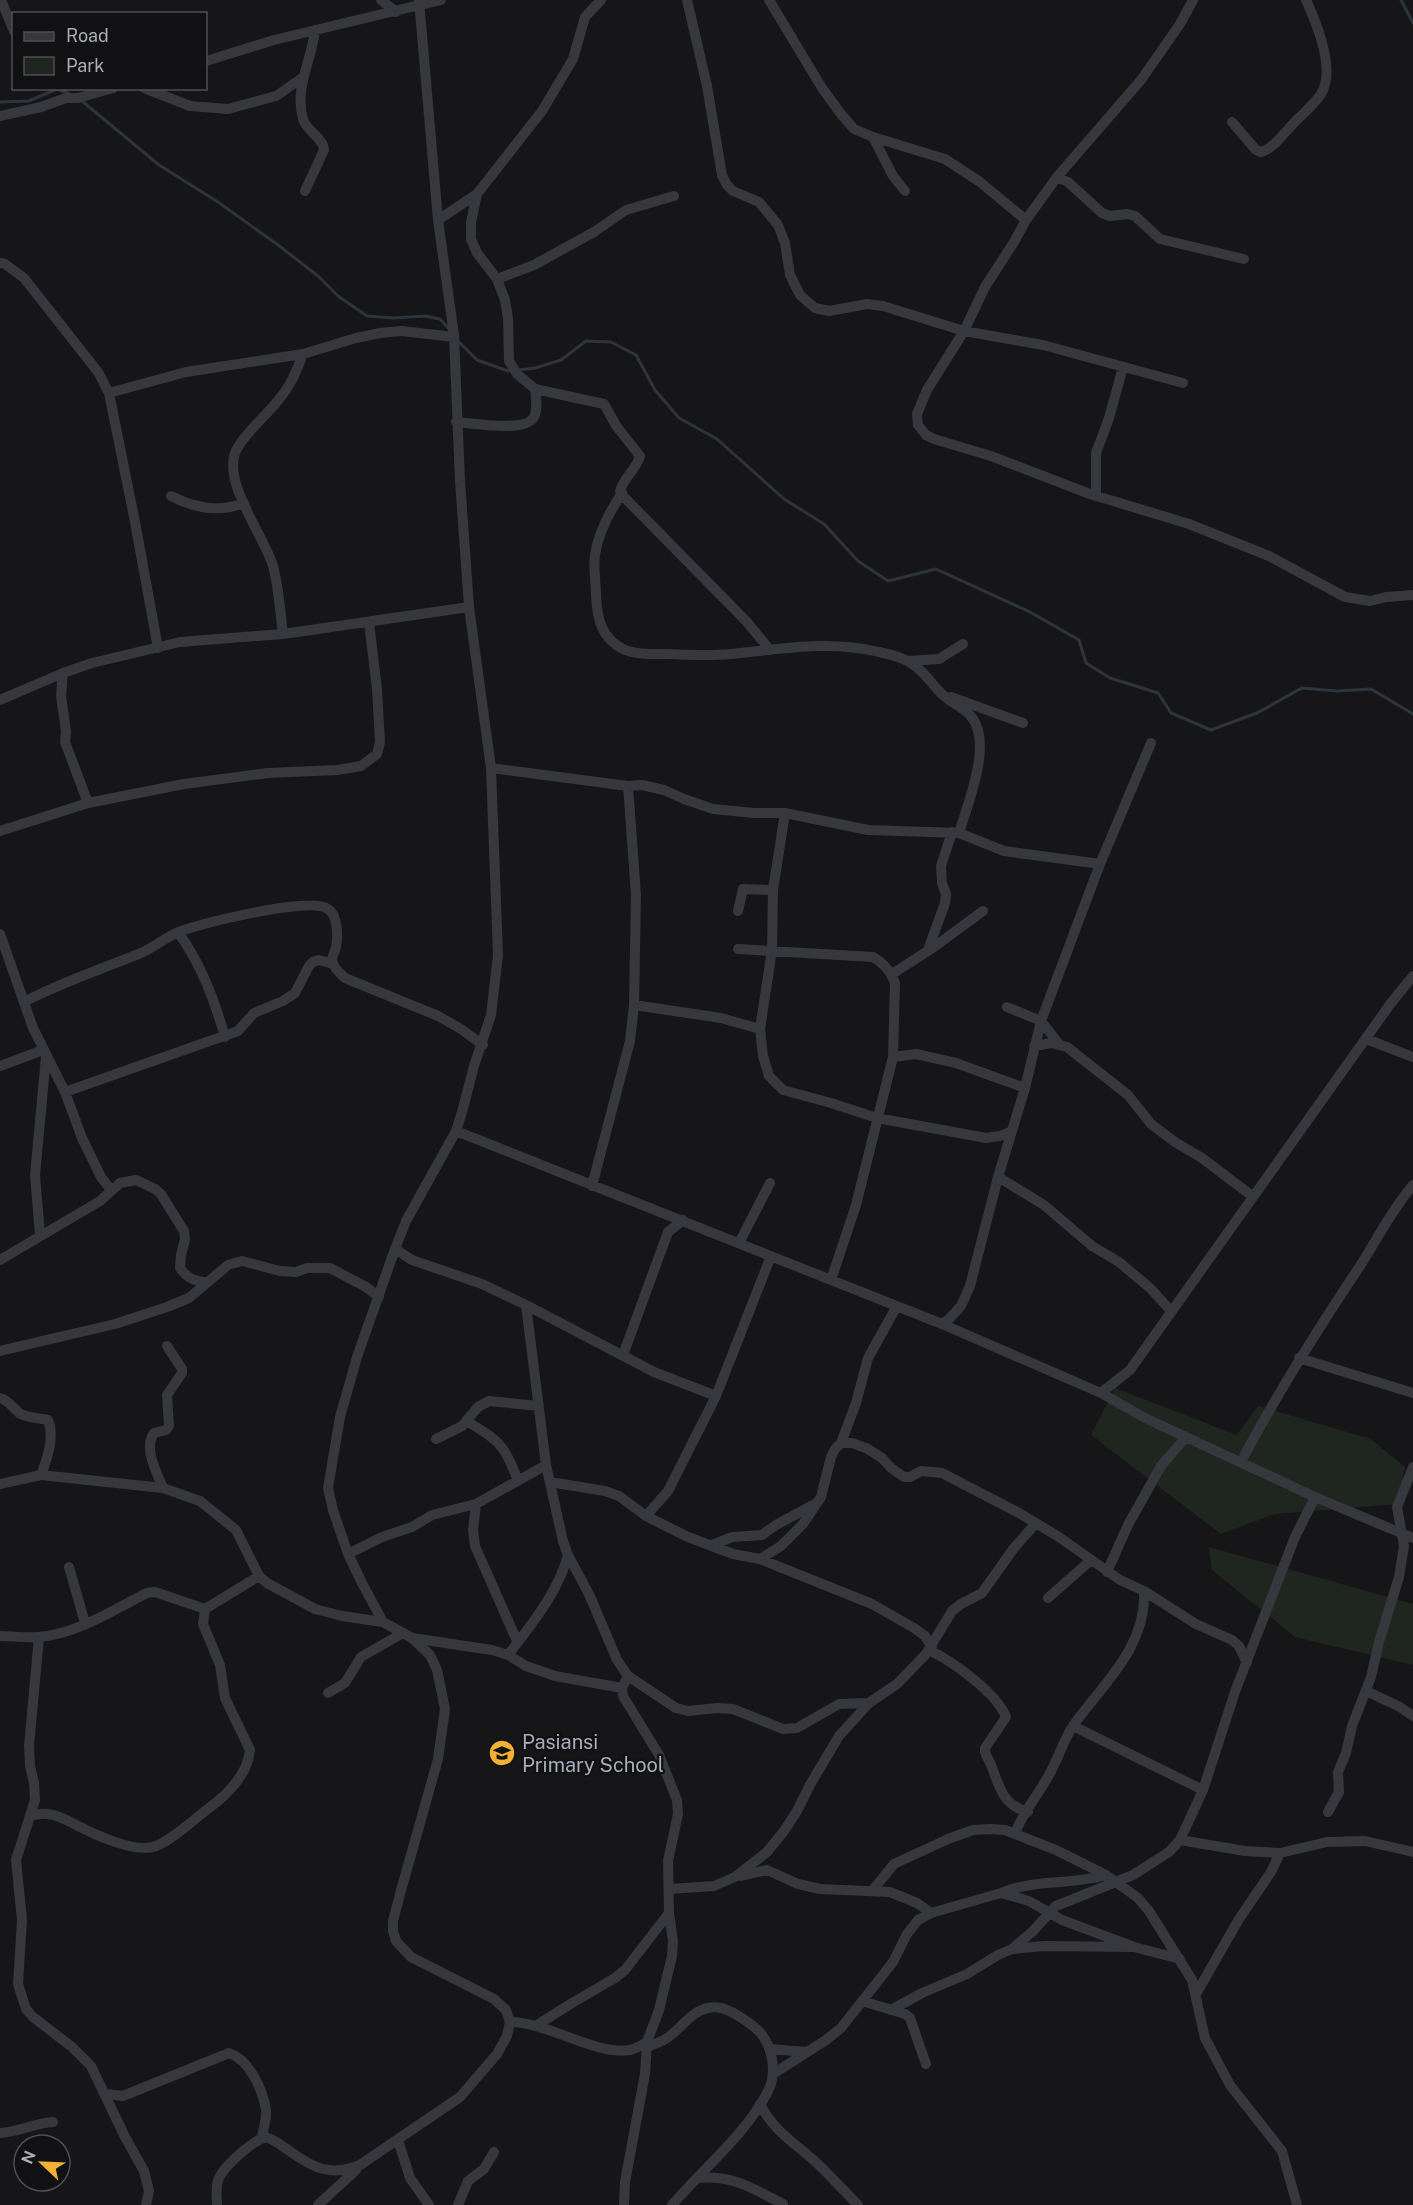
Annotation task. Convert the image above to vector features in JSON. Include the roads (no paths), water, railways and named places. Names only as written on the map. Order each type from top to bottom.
[{"type":"street","points":[[1,0],[12,26]]},
{"type":"street","points":[[381,0],[396,12]]},
{"type":"street","points":[[207,61],[274,40],[396,12],[419,3],[441,0]]},
{"type":"street","points":[[438,220],[477,194],[542,111],[573,59],[585,17],[601,0]]},
{"type":"street","points":[[687,0],[707,86],[722,175],[733,191],[759,202],[778,225],[785,243],[790,275],[800,295],[810,305],[823,311],[867,304],[883,306],[964,331],[1043,345],[1183,383]]},
{"type":"street","points":[[769,0],[822,88],[854,129],[945,159],[972,177],[1026,220]]},
{"type":"street","points":[[1193,0],[1180,24],[1141,80],[1057,177],[1026,220],[984,287],[964,331],[927,390],[916,414],[918,425],[926,435],[934,439],[991,456],[1096,496],[1189,524],[1245,546],[1269,556],[1345,597],[1370,600],[1413,595]]},
{"type":"street","points":[[1232,122],[1256,150],[1261,152],[1276,143],[1321,94],[1326,80],[1322,42],[1306,0]]},
{"type":"street","points":[[383,1622],[348,1554],[328,1488],[340,1417],[357,1357],[395,1249],[415,1202],[456,1131],[491,1016],[498,955],[491,768],[470,607],[456,422],[454,340],[438,220],[419,3]]},
{"type":"street","points":[[305,191],[324,150],[303,118],[300,89],[315,30]]},
{"type":"street","points":[[149,90],[190,106],[228,109],[276,96],[302,78]]},
{"type":"street","points":[[58,90],[66,98]]},
{"type":"street","points":[[0,117],[66,98],[78,98],[106,90]]},
{"type":"street","points":[[873,137],[893,176],[905,191]]},
{"type":"street","points":[[1057,177],[1068,182],[1102,213],[1110,216],[1127,214],[1135,216],[1160,239],[1244,260]]},
{"type":"street","points":[[477,194],[471,222],[471,239],[477,253],[497,279],[507,310],[509,361],[518,374],[535,389],[578,400],[595,400],[606,406],[617,427],[640,456],[607,518],[595,554],[597,611],[600,624],[614,643],[624,650],[639,653],[680,655],[728,655],[832,645],[857,647],[908,661],[939,659],[963,644]]},
{"type":"street","points":[[497,279],[534,265],[594,232],[626,210],[674,196]]},
{"type":"street","points":[[0,263],[5,264],[24,278],[98,372],[109,393],[158,648]]},
{"type":"street","points":[[109,393],[195,370],[303,354],[380,333],[402,331],[454,340]]},
{"type":"street","points":[[283,634],[273,567],[244,503],[234,474],[233,462],[237,447],[280,399],[293,379],[303,354]]},
{"type":"street","points":[[1096,496],[1096,453],[1117,393],[1123,367]]},
{"type":"street","points":[[456,422],[504,426],[527,424],[534,418],[535,389]]},
{"type":"street","points":[[622,493],[672,548],[747,622],[770,650]]},
{"type":"street","points":[[171,496],[188,505],[212,508],[233,507],[244,503]]},
{"type":"street","points":[[0,700],[92,663],[180,642],[283,634],[470,607]]},
{"type":"street","points":[[0,831],[88,803],[184,784],[268,773],[337,770],[361,766],[377,754],[380,742],[374,656],[369,622]]},
{"type":"street","points":[[908,661],[921,670],[940,693],[970,716],[978,728],[981,742],[977,769],[956,832],[941,866],[942,883],[946,894],[945,903],[928,950]]},
{"type":"street","points":[[63,673],[61,696],[66,731],[65,742],[88,803]]},
{"type":"street","points":[[940,693],[1023,723]]},
{"type":"street","points":[[942,1324],[950,1319],[961,1306],[970,1286],[998,1177],[1025,1088],[1041,1021],[1100,864],[1151,743]]},
{"type":"street","points":[[491,768],[628,786],[642,785],[664,790],[684,800],[713,809],[785,813],[868,830],[956,832],[1004,851],[1100,864]]},
{"type":"street","points":[[592,1186],[628,1050],[634,1005],[636,895],[628,786]]},
{"type":"street","points":[[785,813],[773,890],[772,950],[760,1029],[765,1066],[769,1076],[782,1089],[877,1118],[986,1138],[1012,1131]]},
{"type":"street","points":[[738,911],[743,889],[773,890]]},
{"type":"street","points":[[24,1002],[58,984],[83,977],[150,949],[178,932],[225,919],[285,907],[320,905],[333,914],[336,947],[332,958],[333,964],[345,978],[438,1016],[483,1044]]},
{"type":"street","points":[[892,974],[983,911]]},
{"type":"street","points":[[178,932],[203,974],[215,1002],[225,1037]]},
{"type":"street","points":[[0,934],[45,1053],[65,1092],[82,1138],[101,1177],[111,1190]]},
{"type":"street","points":[[738,949],[873,957],[884,964],[892,974],[895,983],[893,1057],[856,1205],[831,1280]]},
{"type":"street","points":[[65,1092],[238,1031],[254,1013],[283,1001],[295,993],[313,962],[320,960],[333,964]]},
{"type":"street","points":[[1101,1393],[1130,1370],[1390,1003],[1413,976]]},
{"type":"street","points":[[634,1005],[721,1018],[760,1029]]},
{"type":"street","points":[[1007,1007],[1041,1021],[1059,1044]]},
{"type":"street","points":[[1366,1039],[1413,1057]]},
{"type":"street","points":[[1034,1046],[1052,1043],[1067,1047],[1128,1095],[1151,1124],[1202,1158],[1252,1197]]},
{"type":"street","points":[[0,1066],[45,1053]]},
{"type":"street","points":[[40,1235],[35,1174],[45,1053]]},
{"type":"street","points":[[893,1057],[916,1054],[936,1058],[1025,1088]]},
{"type":"street","points":[[456,1131],[942,1324],[1101,1393],[1145,1418],[1315,1497],[1408,1537]]},
{"type":"street","points":[[998,1177],[1044,1205],[1092,1246],[1119,1262],[1150,1288],[1171,1311]]},
{"type":"street","points":[[0,1260],[100,1201],[120,1184],[136,1180],[161,1194],[186,1235],[180,1268],[189,1278],[206,1282]]},
{"type":"street","points":[[739,1243],[771,1183]]},
{"type":"street","points":[[1242,1462],[1264,1417],[1299,1358],[1360,1266],[1380,1229],[1413,1185]]},
{"type":"street","points":[[623,1355],[665,1238],[670,1229],[682,1220]]},
{"type":"street","points":[[395,1249],[412,1260],[482,1284],[654,1372],[716,1396]]},
{"type":"street","points":[[646,1516],[668,1491],[716,1396],[771,1256]]},
{"type":"street","points":[[0,1351],[148,1315],[189,1298],[228,1265],[242,1261],[280,1271],[296,1272],[322,1267],[339,1271],[379,1297]]},
{"type":"street","points":[[526,1305],[546,1465],[563,1541],[617,1660],[628,1676],[676,1708],[688,1711],[709,1708],[733,1709],[783,1729],[797,1728],[839,1704],[869,1703]]},
{"type":"street","points":[[760,1559],[781,1546],[818,1503],[824,1489],[831,1457],[841,1443],[856,1403],[868,1358],[897,1306]]},
{"type":"street","points":[[163,1488],[151,1454],[150,1439],[154,1433],[166,1430],[169,1426],[166,1395],[182,1373],[182,1369],[167,1346]]},
{"type":"street","points":[[1299,1358],[1413,1393]]},
{"type":"street","points":[[0,1398],[9,1401],[25,1416],[48,1420],[51,1430],[50,1441],[41,1475]]},
{"type":"street","points":[[436,1439],[455,1430],[478,1407],[489,1401],[539,1406]]},
{"type":"street","points":[[466,1421],[491,1435],[498,1442],[507,1454],[518,1480]]},
{"type":"street","points":[[1107,1572],[1128,1525],[1161,1466],[1186,1437]]},
{"type":"street","points":[[841,1443],[852,1443],[868,1449],[904,1477],[910,1478],[921,1471],[942,1473],[1036,1523],[1107,1572],[1144,1591],[1196,1624],[1236,1642],[1247,1663]]},
{"type":"street","points":[[348,1554],[382,1537],[412,1527],[432,1515],[476,1504],[546,1465]]},
{"type":"street","points":[[1328,1812],[1339,1792],[1338,1772],[1366,1691],[1400,1577],[1404,1546],[1408,1537],[1397,1514],[1397,1507],[1413,1467]]},
{"type":"street","points":[[0,1484],[41,1475],[163,1488],[200,1501],[236,1530],[259,1575],[281,1591],[315,1609],[342,1616],[383,1622],[408,1636],[430,1655],[437,1670],[445,1710],[438,1759],[395,1912],[393,1931],[396,1941],[411,1957],[494,1999],[506,2010],[510,2022],[507,2036],[497,2054],[460,2097],[360,2165],[346,2171],[335,2172],[316,2167],[276,2142],[261,2138],[247,2147],[220,2175],[216,2186],[217,2205]]},
{"type":"street","points":[[550,1482],[605,1491],[619,1496],[646,1516],[688,1537],[733,1554],[760,1559],[872,1604],[914,1628],[925,1636],[930,1648],[974,1678],[1003,1710],[1006,1717],[985,1748],[985,1752],[1000,1792],[1015,1808],[1028,1812]]},
{"type":"street","points":[[773,2074],[841,2028],[893,1962],[918,1920],[931,1913],[1016,1887],[1133,1875],[1169,1852],[1180,1840],[1203,1790],[1233,1699],[1295,1537],[1315,1497]]},
{"type":"street","points":[[712,1545],[732,1537],[762,1535],[818,1503]]},
{"type":"street","points":[[476,1504],[473,1530],[475,1546],[517,1641]]},
{"type":"street","points":[[735,1877],[767,1852],[784,1831],[834,1743],[852,1719],[869,1703],[897,1684],[930,1648],[952,1611],[982,1593],[1014,1548],[1036,1523]]},
{"type":"street","points":[[508,1655],[542,1610],[562,1573],[568,1555]]},
{"type":"street","points":[[1048,1598],[1091,1560]]},
{"type":"street","points":[[69,1568],[85,1623]]},
{"type":"street","points":[[205,1609],[259,1575]]},
{"type":"street","points":[[1016,1833],[1073,1726],[1115,1673],[1128,1652],[1141,1627],[1145,1608],[1144,1591]]},
{"type":"street","points":[[0,1636],[39,1637],[71,1629],[147,1593],[155,1592],[205,1609]]},
{"type":"street","points":[[30,1816],[47,1813],[60,1816],[95,1834],[132,1847],[156,1846],[213,1805],[235,1784],[250,1750],[225,1698],[220,1665],[203,1624],[205,1609]]},
{"type":"street","points":[[328,1693],[345,1683],[362,1657],[408,1636],[465,1644],[508,1655],[526,1666],[555,1676],[622,1688]]},
{"type":"street","points":[[39,1637],[28,1746],[35,1800],[16,1860],[22,1920],[18,1984],[26,2009],[33,2017],[72,2047],[91,2066],[125,2137],[144,2170],[149,2191],[146,2205]]},
{"type":"street","points":[[624,2205],[624,2182],[645,2074],[647,2045],[659,2010],[672,1956],[673,1941],[669,1913],[670,1849],[677,1829],[678,1814],[677,1800],[659,1755],[623,1696],[622,1688],[628,1676]]},
{"type":"street","points":[[1366,1691],[1400,1707],[1413,1716]]},
{"type":"street","points":[[1073,1726],[1203,1790]]},
{"type":"street","points":[[872,1890],[894,1864],[948,1839],[973,1830],[1005,1830],[1056,1850],[1110,1879],[1138,1898],[1149,1911],[1192,1980],[1205,2038],[1230,2085],[1281,2151],[1297,2205]]},
{"type":"street","points":[[1180,1840],[1245,1851],[1280,1853],[1311,1844],[1343,1840],[1365,1841],[1413,1852]]},
{"type":"street","points":[[1196,1994],[1239,1919],[1271,1872],[1280,1853]]},
{"type":"street","points":[[669,1889],[714,1886],[735,1877],[767,1870],[798,1884],[820,1889],[890,1892],[931,1913]]},
{"type":"street","points":[[891,2010],[922,1993],[967,1974],[1012,1949],[1032,1932],[1056,1905],[1110,1879]]},
{"type":"street","points":[[1001,1893],[1029,1901],[1049,1913],[1134,1947],[1180,1959]]},
{"type":"street","points":[[537,2025],[625,1971],[669,1913]]},
{"type":"street","points":[[1012,1949],[1044,1946],[1134,1947]]},
{"type":"street","points":[[862,2001],[905,2014],[910,2019],[926,2064]]},
{"type":"street","points":[[510,2022],[537,2025],[591,2044],[632,2050],[671,2035],[697,2012],[709,2007],[730,2011],[755,2027],[764,2037],[770,2049],[773,2074],[768,2092],[738,2135],[672,2205]]},
{"type":"street","points":[[770,2049],[807,2052]]},
{"type":"street","points":[[106,2094],[123,2096],[229,2053],[244,2060],[259,2088],[267,2112],[261,2138]]},
{"type":"street","points":[[760,2104],[769,2121],[783,2136],[821,2168],[858,2205]]},
{"type":"street","points":[[0,2133],[13,2132],[41,2122],[53,2122]]},
{"type":"street","points":[[398,2140],[410,2178],[429,2205]]},
{"type":"street","points":[[458,2205],[468,2181],[484,2169],[494,2152]]},
{"type":"street","points":[[318,2205],[360,2165]]},
{"type":"street","points":[[697,2178],[729,2178],[783,2204]]},
{"type":"waterway","points":[[1401,0],[1413,23]]},
{"type":"waterway","points":[[0,102],[29,101],[55,90]]},
{"type":"waterway","points":[[60,90],[68,93]]},
{"type":"waterway","points":[[82,101],[159,165],[218,202],[278,245],[318,276],[338,296],[367,316],[394,318],[425,316],[440,319],[450,330]]},
{"type":"waterway","points":[[457,340],[477,360],[508,371],[513,370]]},
{"type":"waterway","points":[[519,370],[561,360],[586,341],[611,342],[636,355],[655,390],[679,418],[717,439],[784,499],[824,524],[858,561],[888,581],[936,569],[1030,612],[1079,640],[1086,663],[1110,678],[1158,693],[1171,713],[1211,730],[1257,713],[1302,688],[1337,691],[1371,689],[1413,714]]},
{"type":"place","name":"Pasiansi Primary School","points":[[502,1753]]}]
